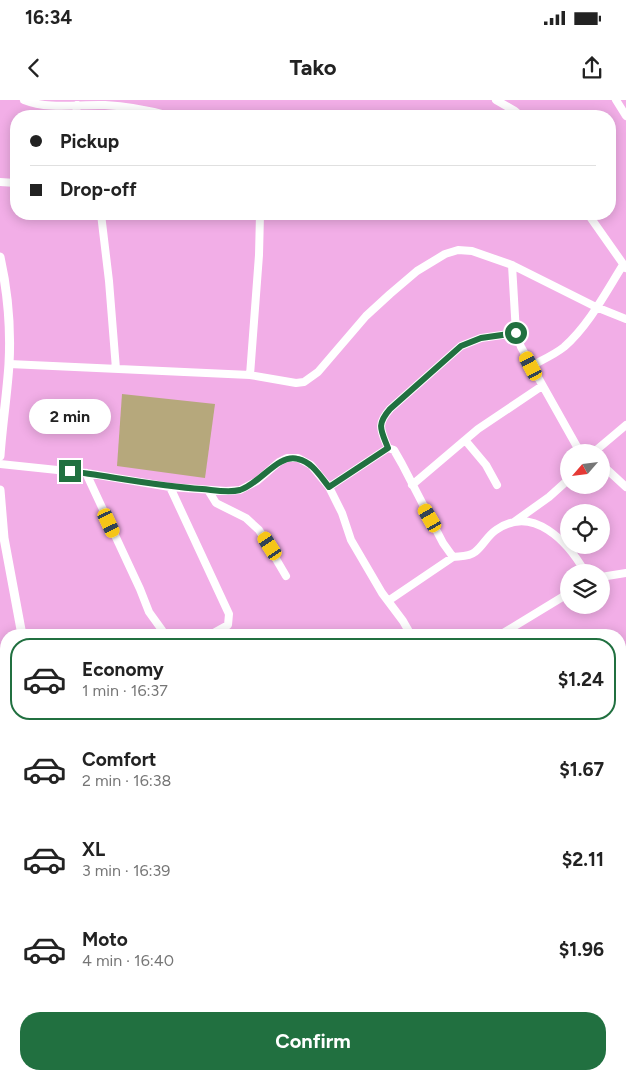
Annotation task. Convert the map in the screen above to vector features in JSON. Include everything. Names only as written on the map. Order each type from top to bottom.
[{"type":"street","points":[[24,100],[37,104],[105,105],[147,110]]},
{"type":"street","points":[[496,100],[513,110]]},
{"type":"street","points":[[616,100],[626,116]]},
{"type":"street","points":[[77,105],[77,110]]},
{"type":"street","points":[[102,220],[116,368]]},
{"type":"street","points":[[250,375],[260,220]]},
{"type":"street","points":[[531,366],[564,347],[573,338],[625,267],[592,220]]},
{"type":"street","points":[[9,364],[116,368],[173,373],[250,375],[296,383],[311,378],[318,372],[366,316],[417,271],[446,254],[458,250],[472,251],[512,265],[596,307],[626,319]]},
{"type":"street","points":[[0,258],[8,304],[9,364],[0,456]]},
{"type":"street","points":[[512,265],[516,333],[531,366],[575,444]]},
{"type":"street","points":[[453,558],[443,543],[394,450],[388,448],[380,428],[382,418],[446,357],[470,341],[493,335],[516,333]]},
{"type":"street","points":[[412,485],[478,429],[542,386]]},
{"type":"street","points":[[603,444],[626,425]]},
{"type":"street","points":[[465,440],[486,466],[497,485]]},
{"type":"street","points":[[329,487],[388,448]]},
{"type":"street","points":[[0,464],[86,473],[170,487],[226,491],[240,490],[258,481],[279,462],[287,458],[298,458],[311,465],[329,487],[342,513],[350,540],[408,629]]},
{"type":"street","points":[[610,472],[626,486]]},
{"type":"street","points":[[86,473],[149,612],[161,629]]},
{"type":"street","points":[[170,487],[229,614],[228,625],[221,629]]},
{"type":"street","points":[[388,601],[453,558],[475,552],[488,536],[498,528],[514,522],[560,487]]},
{"type":"street","points":[[0,490],[0,506],[21,629]]},
{"type":"street","points":[[208,490],[216,503],[246,518],[259,530],[286,576]]},
{"type":"street","points":[[514,522],[530,522],[549,530],[566,545],[579,564]]},
{"type":"street","points":[[610,576],[626,573]]},
{"type":"street","points":[[510,629],[560,598]]},
{"type":"shaded area","points":[[122,394],[215,404],[205,478],[117,466]]},
{"type":"route","points":[[70,471],[170,487],[226,491],[240,490],[258,481],[279,462],[287,458],[298,458],[311,465],[329,487],[388,448],[380,428],[382,418],[446,357],[470,341],[493,335],[516,333]]}]
